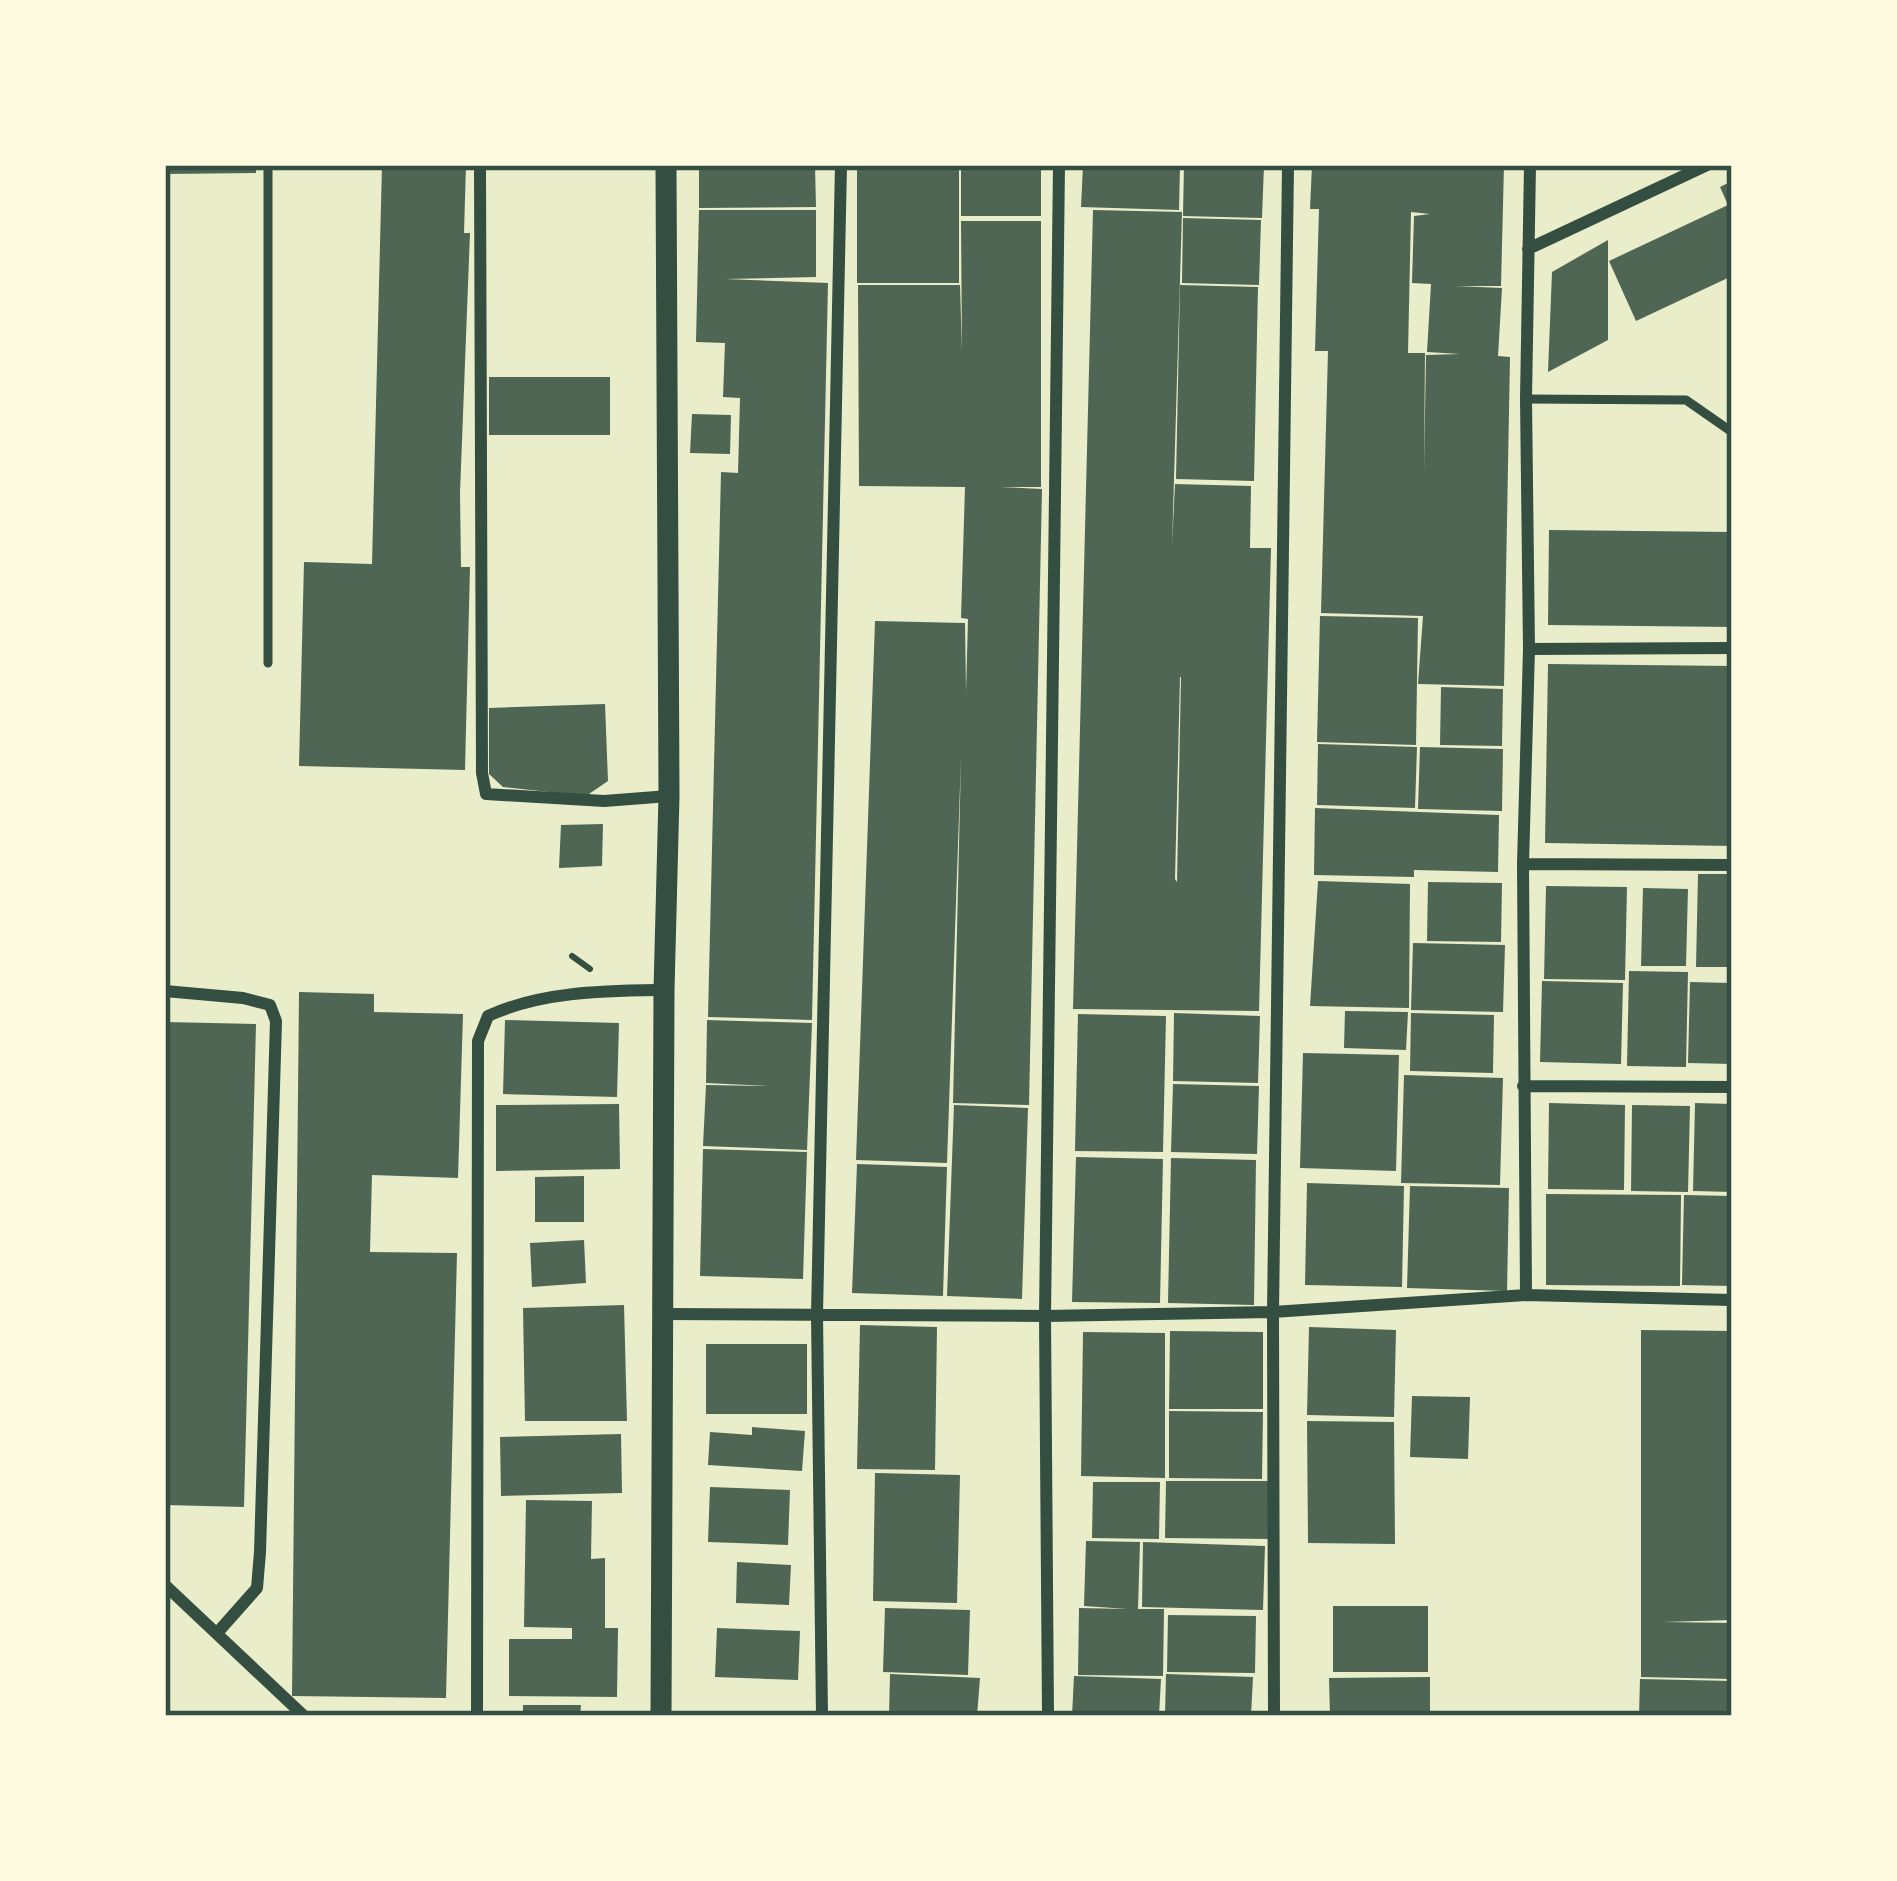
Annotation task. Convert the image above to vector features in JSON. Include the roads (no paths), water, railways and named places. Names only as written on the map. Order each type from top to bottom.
[{"type":"street","points":[[480,165],[482,773],[486,794],[604,801],[669,796]]},
{"type":"street","points":[[661,1716],[669,796],[666,165]]},
{"type":"street","points":[[822,1716],[818,1314],[841,165]]},
{"type":"street","points":[[1048,1716],[1045,1316],[1059,165]]},
{"type":"street","points":[[1274,1716],[1273,1312],[1288,165]]},
{"type":"street","points":[[1526,1295],[1523,864],[1529,649],[1530,165]]},
{"type":"street","points":[[1528,249],[1707,165]]},
{"type":"street","points":[[1529,649],[1732,648]]},
{"type":"street","points":[[1523,864],[1732,865]]},
{"type":"street","points":[[477,1716],[478,1041],[488,1016],[507,1007],[594,990],[664,990]]},
{"type":"street","points":[[165,991],[270,1005],[276,1022],[257,1588],[218,1632]]},
{"type":"street","points":[[1523,1086],[1732,1087]]},
{"type":"street","points":[[662,1314],[1273,1312],[1526,1295],[1732,1300]]},
{"type":"street","points":[[165,1585],[304,1716]]},
{"type":"lane","points":[[268,165],[268,663]]},
{"type":"lane","points":[[1526,399],[1686,400],[1732,432]]}]
